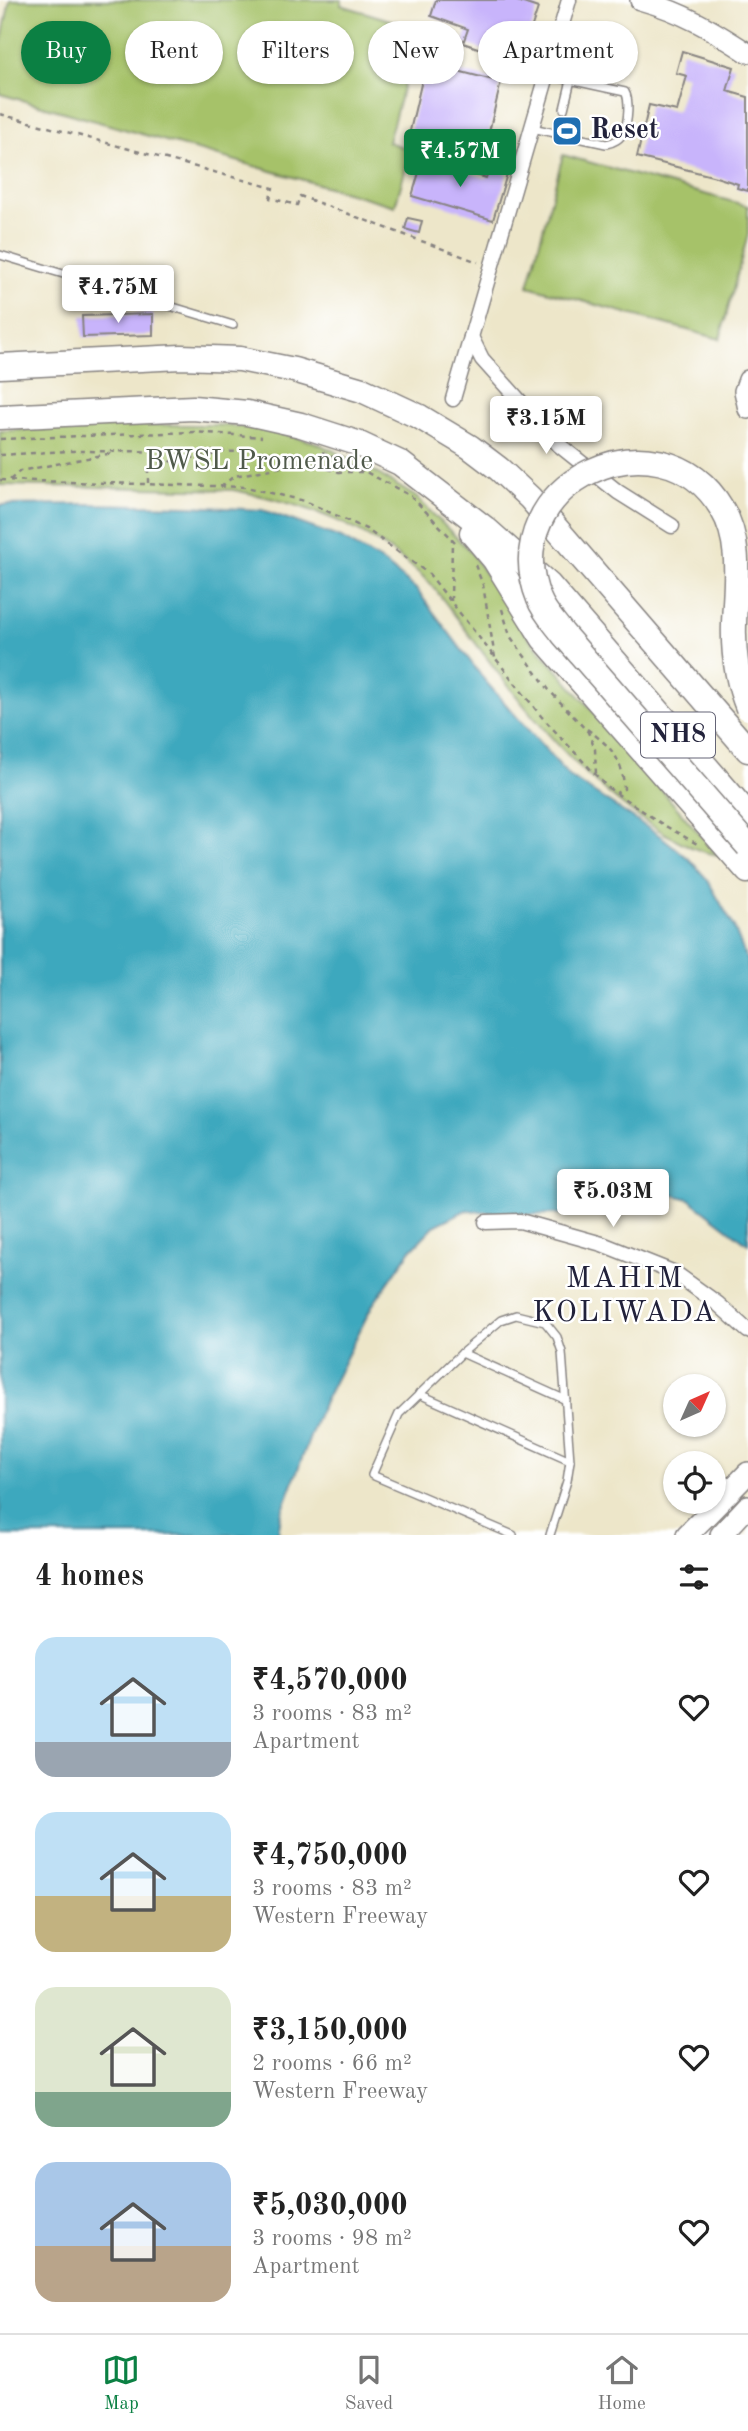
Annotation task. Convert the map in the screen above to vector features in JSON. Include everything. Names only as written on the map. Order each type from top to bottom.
[{"type":"highway","points":[[0,366],[181,357],[240,359],[294,370],[362,390],[420,417],[470,447],[530,498],[748,750]]},
{"type":"highway","points":[[0,417],[193,408],[247,413],[301,425],[357,443],[400,463],[416,474],[494,559],[543,638],[748,871]]},
{"type":"highway","points":[[748,708],[735,661],[736,580],[733,539],[722,509],[706,489],[687,473],[652,460],[622,461],[598,466],[562,489],[540,522],[534,542],[532,562],[539,600],[563,634],[748,846]]},
{"type":"highway","name":"NH8","points":[[416,474],[487,530],[549,585],[748,815]]},
{"type":"main road","points":[[640,0],[682,4],[748,39]]},
{"type":"main road","points":[[682,4],[706,26],[748,53]]},
{"type":"main road","points":[[748,380],[744,391],[748,410]]},
{"type":"main road","points":[[687,1535],[748,1473]]},
{"type":"main road","points":[[721,1535],[748,1506]]},
{"type":"street","points":[[563,21],[569,0]]},
{"type":"street","points":[[453,399],[544,84]]},
{"type":"street","points":[[471,337],[482,359],[559,445],[618,492],[672,526]]},
{"type":"street","points":[[485,1222],[520,1221],[602,1244],[676,1273],[718,1304],[748,1331]]},
{"type":"lane","points":[[564,109],[570,84]]},
{"type":"lane","points":[[532,128],[606,144],[618,139],[624,131],[628,95],[589,84]]},
{"type":"lane","points":[[0,255],[233,326]]},
{"type":"lane","points":[[513,1535],[372,1475],[399,1414],[462,1353],[501,1320],[516,1315],[545,1322],[557,1337],[562,1352],[570,1461],[567,1481],[550,1535]]},
{"type":"lane","points":[[462,1353],[566,1400]]},
{"type":"lane","points":[[419,1394],[570,1461]]},
{"type":"path","points":[[0,114],[274,188],[270,198],[298,205],[300,196],[492,267]]},
{"type":"path","points":[[0,439],[194,432],[261,436]]},
{"type":"path","points":[[312,447],[411,496],[459,546]]},
{"type":"path","points":[[0,455],[68,451],[272,453],[339,472],[366,472]]},
{"type":"path","points":[[10,480],[20,471],[120,451]]},
{"type":"path","points":[[148,485],[148,465],[227,452]]},
{"type":"path","points":[[221,486],[234,476],[306,462]]},
{"type":"path","points":[[0,480],[246,487],[305,501],[366,529],[429,574],[541,716],[596,775],[616,793],[662,824],[706,849]]},
{"type":"path","points":[[451,601],[452,538]]},
{"type":"path","points":[[488,583],[473,562],[483,585],[495,660]]},
{"type":"path","points":[[499,602],[510,636],[549,690],[588,732],[595,749],[596,775]]},
{"type":"path","points":[[583,726],[605,743],[617,757],[623,771],[625,789],[616,793]]},
{"type":"green space","points":[[10,0],[342,0],[341,5],[393,21],[368,21],[368,84],[404,84],[388,142],[411,150],[395,206],[0,94],[0,49]]},
{"type":"green space","points":[[563,155],[748,206],[748,234],[720,339],[528,286]]},
{"type":"green space","name":"BWSL Promenade","points":[[146,425],[259,428],[314,442],[360,463],[416,497],[469,550],[530,639],[718,855],[696,849],[664,833],[628,809],[596,782],[536,720],[431,584],[386,548],[340,522],[289,503],[233,490],[0,485],[0,431]]},
{"type":"water","points":[[87,504],[263,510],[341,538],[383,562],[416,589],[486,682],[570,777],[662,837],[688,858],[707,879],[733,925],[748,963],[748,1244],[689,1199],[662,1192],[644,1198],[603,1201],[560,1214],[513,1215],[466,1210],[434,1226],[411,1250],[372,1306],[320,1410],[281,1515],[278,1535],[0,1535],[0,505]]},
{"type":"building","points":[[436,0],[514,0],[538,8],[534,21],[478,21],[478,48],[464,43],[468,29],[464,28],[464,21],[445,21],[431,16]]},
{"type":"building","points":[[682,51],[734,67],[727,91],[748,97],[748,191],[737,188],[738,184],[716,177],[637,157],[649,105],[677,111],[687,76],[676,73]]},
{"type":"building","points":[[464,73],[478,76],[478,84],[501,84],[484,153],[409,135],[421,84],[464,84]]},
{"type":"building","points":[[423,159],[486,178],[489,168],[507,174],[493,220],[412,196]]},
{"type":"building","points":[[408,218],[422,221],[419,233],[405,229]]},
{"type":"building","points":[[153,314],[153,335],[83,337],[82,316]]},
{"type":"place","name":"Reset","points":[[567,131]]},
{"type":"district","name":"MAHIM KOLIWADA","points":[[625,1296]]}]
